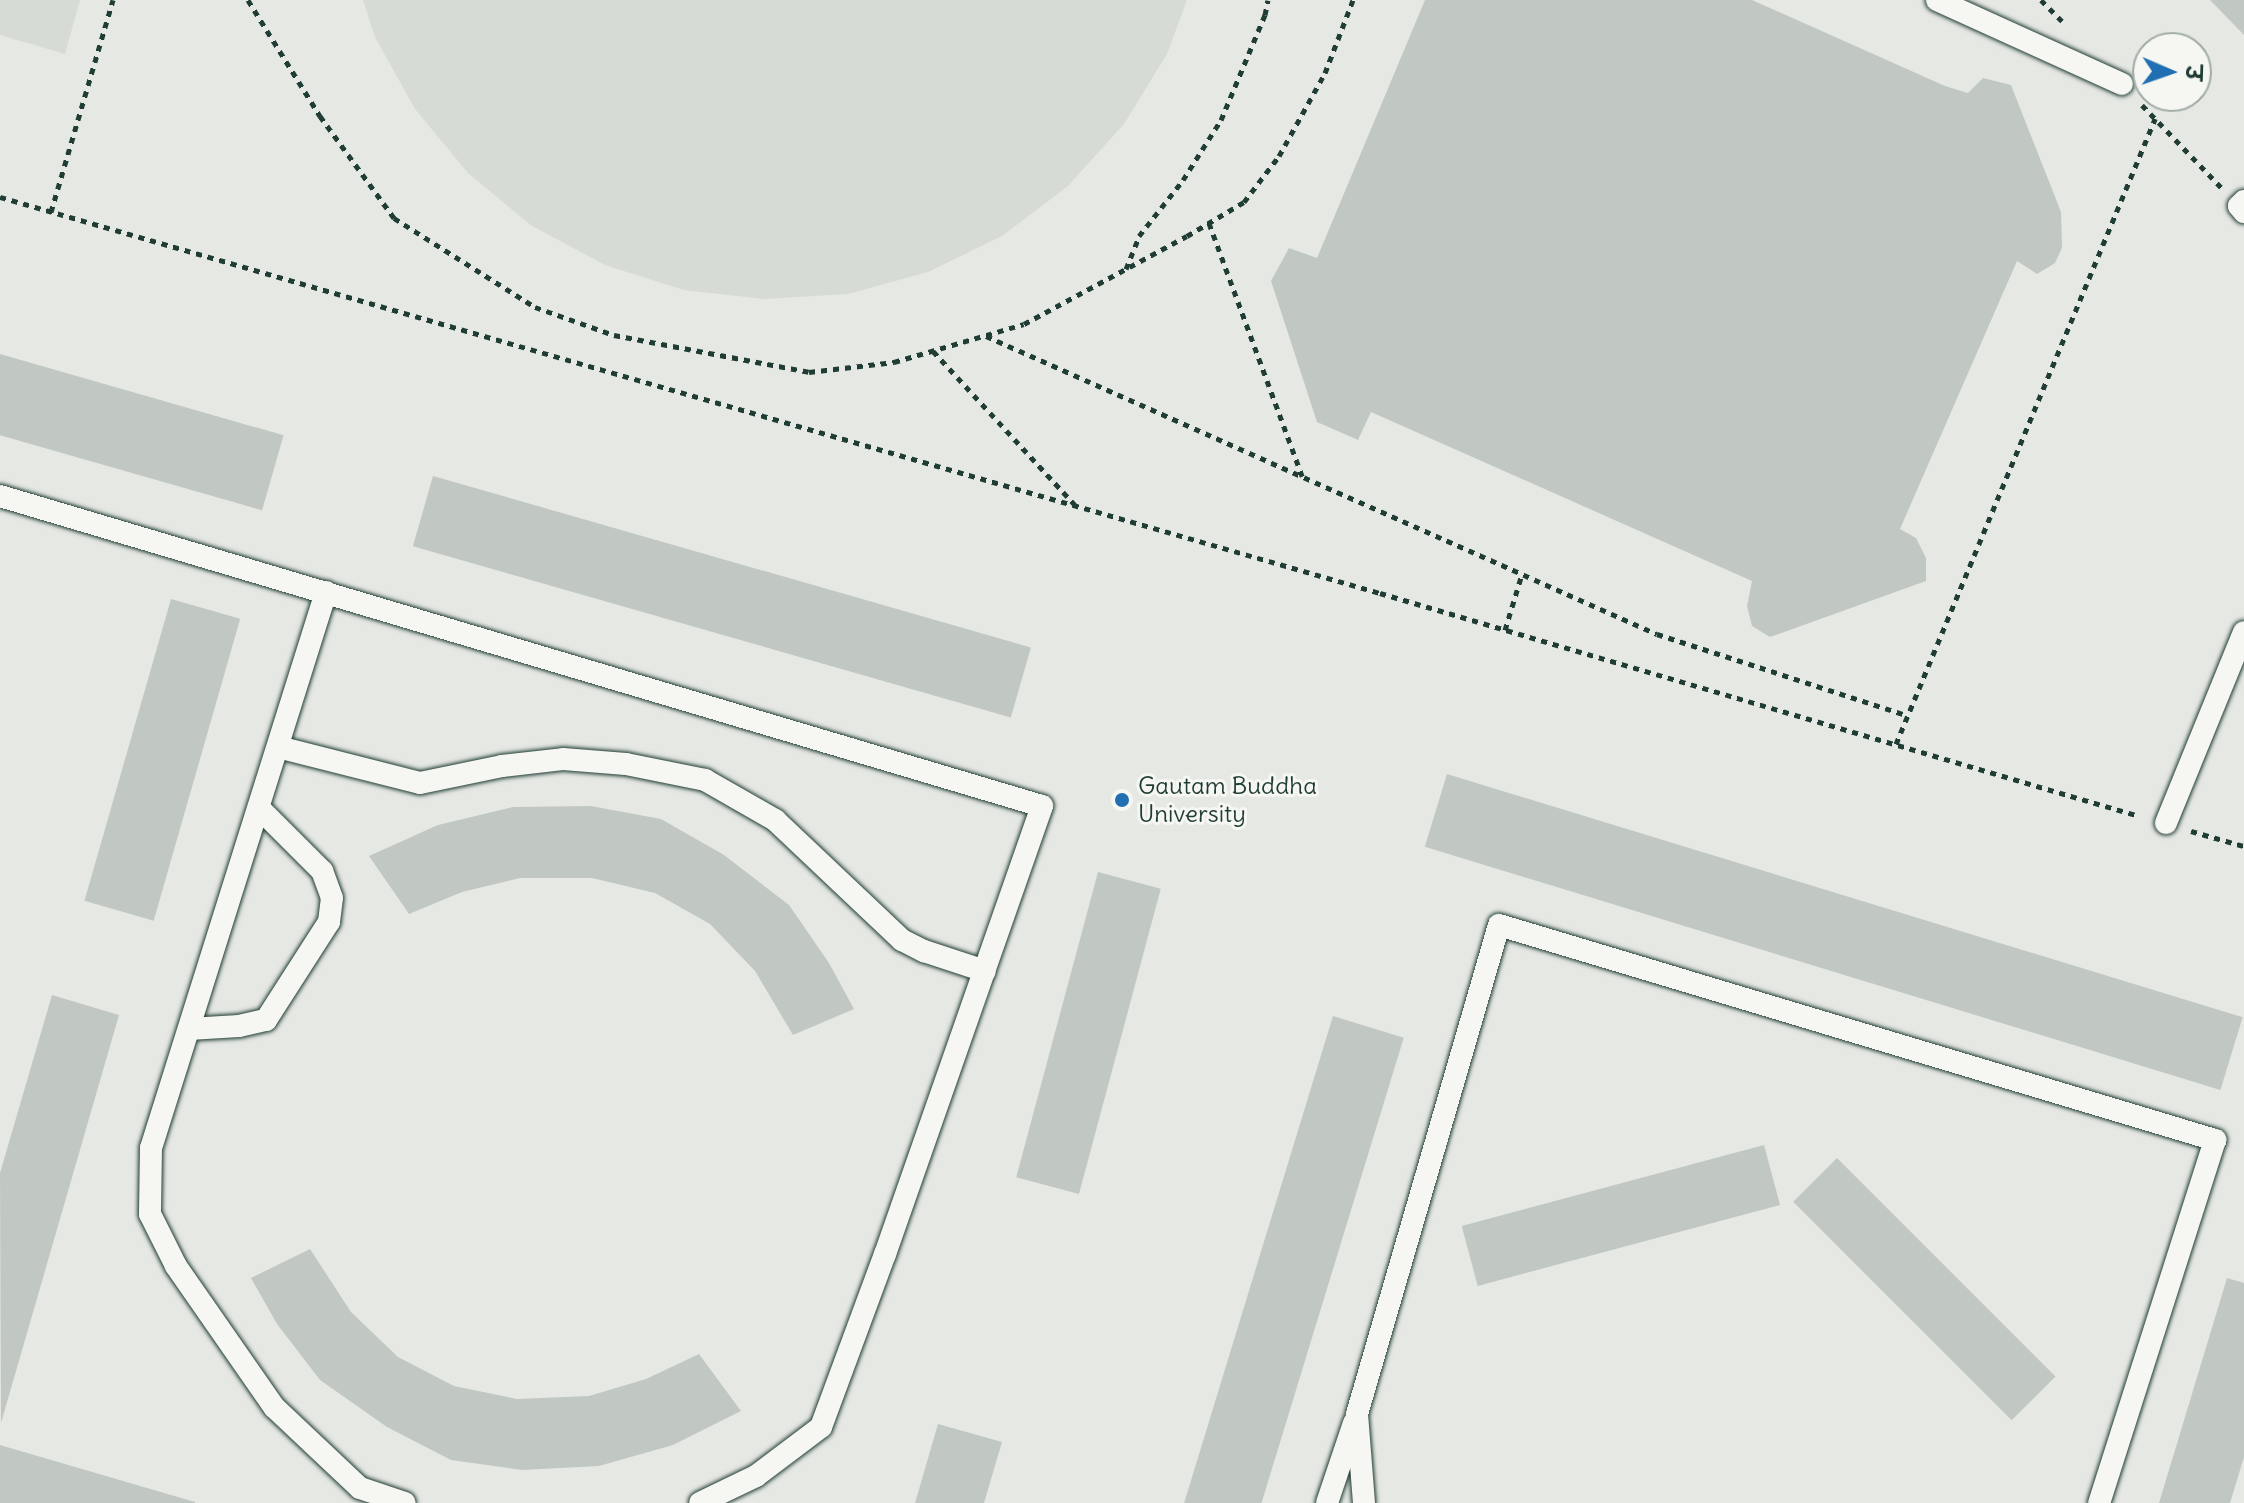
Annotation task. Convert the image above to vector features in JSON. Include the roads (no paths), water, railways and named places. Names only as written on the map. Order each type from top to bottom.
[{"type":"lane","points":[[1937,0],[2122,84]]},
{"type":"lane","points":[[2244,201],[2239,206],[2244,212]]},
{"type":"lane","points":[[0,496],[1042,806],[821,1427],[756,1476],[700,1503]]},
{"type":"lane","points":[[326,592],[151,1148],[150,1214],[176,1266],[274,1407],[360,1488],[405,1503]]},
{"type":"lane","points":[[2166,823],[2244,632]]},
{"type":"lane","points":[[278,747],[420,783],[502,766],[563,759],[626,764],[705,780],[775,820],[902,940],[924,951],[985,971]]},
{"type":"lane","points":[[189,1029],[239,1026],[266,1020],[329,922],[332,898],[322,871],[259,808]]},
{"type":"lane","points":[[1327,1503],[1357,1414],[1499,925],[2215,1140],[2099,1503]]},
{"type":"lane","points":[[1357,1414],[1364,1503]]},
{"type":"place","name":"Gautam Buddha University","points":[[1122,800]]}]
